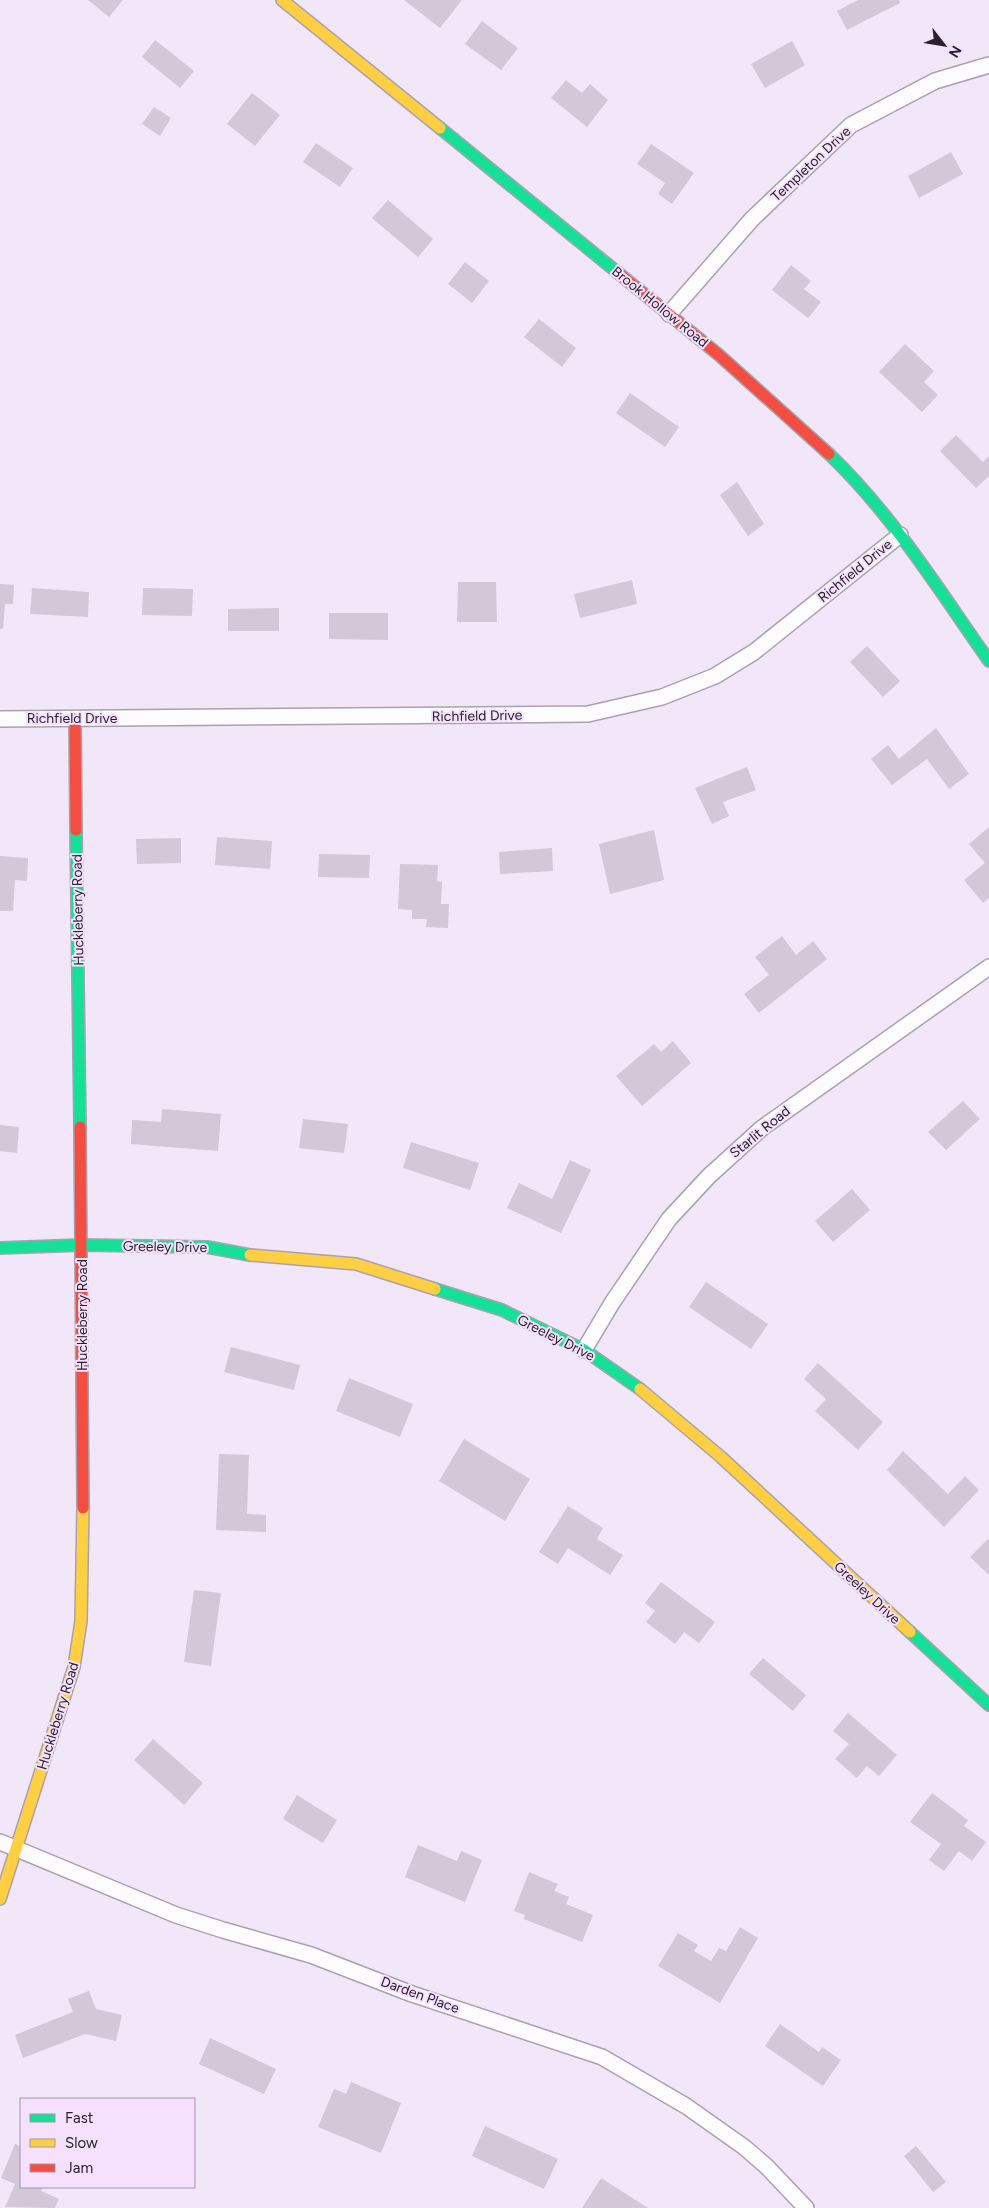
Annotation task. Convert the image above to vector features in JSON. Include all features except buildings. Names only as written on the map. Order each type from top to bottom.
[{"type":"street","name":"Brook Hollow Road","points":[[282,0],[734,368],[851,475],[900,535],[989,661]]},
{"type":"street","name":"Templeton Drive","points":[[669,314],[752,219],[851,125],[935,81],[989,65]]},
{"type":"street","name":"Richfield Drive","points":[[0,719],[588,714],[662,696],[715,676],[754,652],[900,535]]},
{"type":"street","name":"Huckleberry Road","points":[[0,1898],[18,1848],[74,1668],[81,1621],[81,1542],[83,1525],[82,1245],[76,719]]},
{"type":"street","name":"Starlit Road","points":[[584,1350],[612,1303],[669,1219],[709,1176],[762,1128],[989,967]]},
{"type":"street","name":"Greeley Drive","points":[[0,1248],[82,1245],[207,1247],[250,1255],[356,1264],[502,1310],[584,1350],[628,1379],[720,1457],[989,1705]]},
{"type":"street","name":"Darden Place","points":[[0,1842],[176,1915],[311,1954],[412,1994],[602,2057],[686,2106],[744,2147],[766,2166],[806,2208]]},
{"type":"traffic: fast","points":[[440,128],[617,272]]},
{"type":"traffic: fast","points":[[829,454],[852,477],[894,527],[989,661]]},
{"type":"traffic: fast","points":[[76,830],[80,1127]]},
{"type":"traffic: fast","points":[[0,1248],[82,1245],[207,1247],[250,1255]]},
{"type":"traffic: fast","points":[[435,1289],[502,1310],[584,1350],[640,1389]]},
{"type":"traffic: fast","points":[[910,1632],[989,1705]]},
{"type":"traffic: slow","points":[[282,0],[440,128]]},
{"type":"traffic: slow","points":[[250,1255],[356,1264],[435,1289]]},
{"type":"traffic: slow","points":[[640,1389],[721,1457],[910,1632]]},
{"type":"traffic: slow","points":[[0,1899],[74,1667],[81,1621],[83,1508]]},
{"type":"traffic: jam","points":[[617,272],[719,355],[829,454]]},
{"type":"traffic: jam","points":[[75,719],[76,830]]},
{"type":"traffic: jam","points":[[80,1127],[83,1508]]}]
